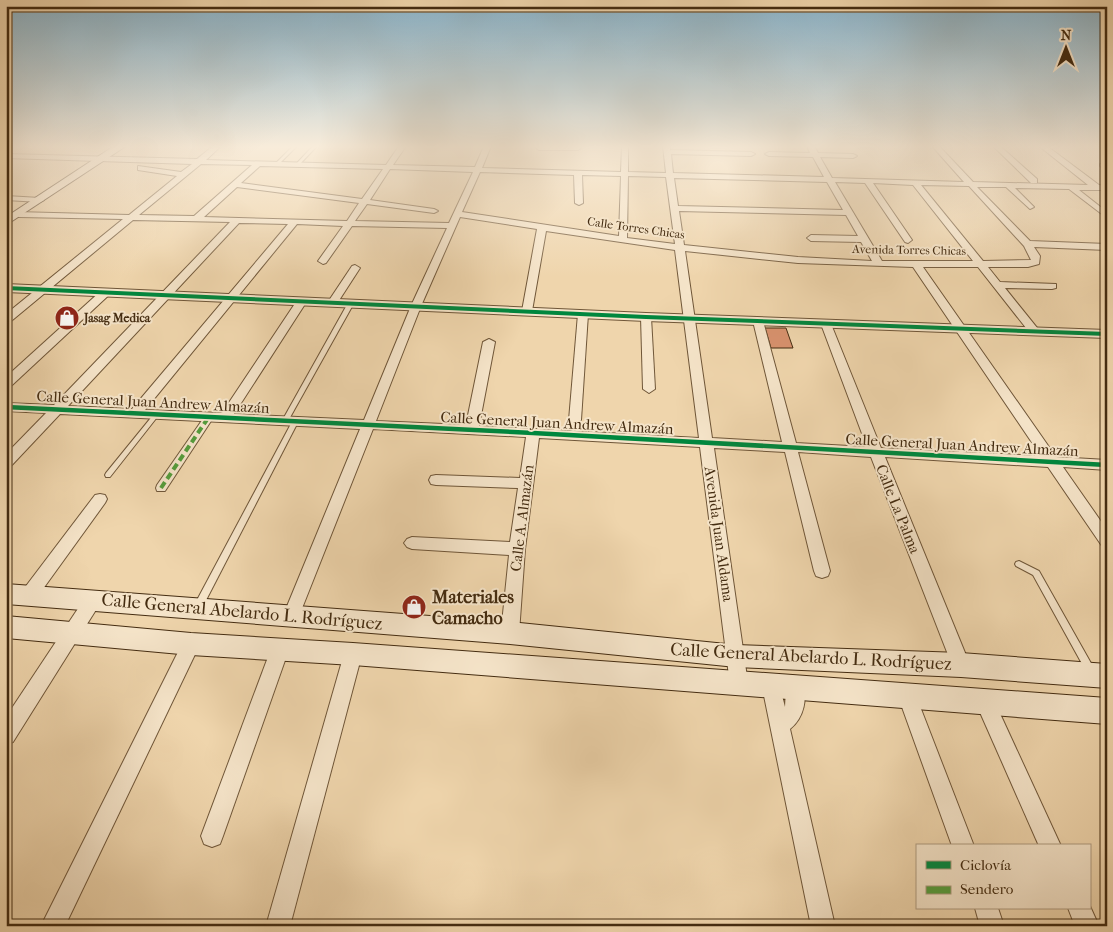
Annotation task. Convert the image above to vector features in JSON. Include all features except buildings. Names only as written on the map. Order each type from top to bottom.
[{"type":"main road","points":[[6,222],[56,189]]},
{"type":"main road","name":"Calle General Abelardo L. Rodríguez","points":[[18,594],[197,610],[510,633],[736,656],[962,665],[1100,675]]},
{"type":"main road","name":"Calle General Abelardo L. Rodríguez","points":[[6,627],[191,644],[353,654],[1107,711]]},
{"type":"street","points":[[6,320],[164,189]]},
{"type":"street","points":[[195,220],[228,189]]},
{"type":"street","points":[[276,189],[434,211]]},
{"type":"street","points":[[323,260],[371,189]]},
{"type":"street","points":[[291,616],[416,306],[468,189]]},
{"type":"street","points":[[577,189],[579,203]]},
{"type":"street","points":[[623,239],[624,189]]},
{"type":"street","name":"Avenida Juan Aldama","points":[[671,189],[739,684]]},
{"type":"street","points":[[835,189],[878,263]]},
{"type":"street","points":[[873,189],[908,240]]},
{"type":"street","points":[[921,189],[1034,331]]},
{"type":"street","points":[[975,189],[1026,244],[1107,247]]},
{"type":"street","points":[[1012,189],[1030,207]]},
{"type":"street","points":[[1074,189],[1107,216]]},
{"type":"street","points":[[6,198],[40,200]]},
{"type":"street","points":[[673,208],[849,213]]},
{"type":"street","points":[[18,214],[452,226]]},
{"type":"street","name":"Calle Torres Chicas","points":[[457,214],[623,239],[782,258]]},
{"type":"street","points":[[6,463],[236,221]]},
{"type":"street","points":[[135,414],[294,222]]},
{"type":"street","points":[[527,311],[542,227]]},
{"type":"street","points":[[811,238],[864,239]]},
{"type":"street","name":"Avenida Torres Chicas","points":[[782,258],[916,264],[1028,264],[1036,262],[1036,256],[1026,244]]},
{"type":"street","points":[[916,264],[1107,542]]},
{"type":"street","points":[[333,302],[355,268]]},
{"type":"street","points":[[997,285],[1052,286]]},
{"type":"street","points":[[6,288],[646,317],[1107,334]]},
{"type":"street","points":[[6,384],[106,292]]},
{"type":"street","points":[[225,418],[302,301]]},
{"type":"street","points":[[575,420],[583,314]]},
{"type":"street","points":[[646,317],[649,389]]},
{"type":"street","points":[[758,321],[822,571]]},
{"type":"street","name":"Calle La Palma","points":[[826,324],[962,665]]},
{"type":"street","points":[[472,430],[489,342]]},
{"type":"street","name":"Calle General Juan Andrew Almazán","points":[[6,407],[533,433],[1107,465]]},
{"type":"street","points":[[161,488],[208,418]]},
{"type":"street","name":"Calle A. Almazán","points":[[510,633],[517,549],[533,433]]},
{"type":"street","points":[[436,480],[526,483]]},
{"type":"street","points":[[18,594],[100,499]]},
{"type":"street","points":[[412,542],[517,549]]},
{"type":"street","points":[[6,735],[93,600]]},
{"type":"street","points":[[54,926],[191,644]]},
{"type":"street","points":[[212,836],[280,649]]},
{"type":"street","points":[[278,926],[353,654]]},
{"type":"street","points":[[783,687],[796,704],[789,719],[780,724],[823,926]]},
{"type":"street","points":[[907,696],[962,844]]},
{"type":"street","points":[[984,701],[1049,844]]},
{"type":"street","points":[[987,910],[992,926]]},
{"type":"street","points":[[1080,910],[1087,926]]},
{"type":"lane","points":[[197,610],[290,421],[351,303]]},
{"type":"lane","points":[[108,475],[156,415]]},
{"type":"lane","points":[[1019,564],[1036,573],[1081,657],[1100,675]]},
{"type":"marked path","points":[[161,488],[208,418]]},
{"type":"cycle path","points":[[6,288],[646,317],[1107,334]]},
{"type":"cycle path","points":[[6,407],[533,433],[1107,465]]},
{"type":"place","name":"Jasag Medica","points":[[67,318]]},
{"type":"place","name":"Materiales Camacho","points":[[414,607]]}]
